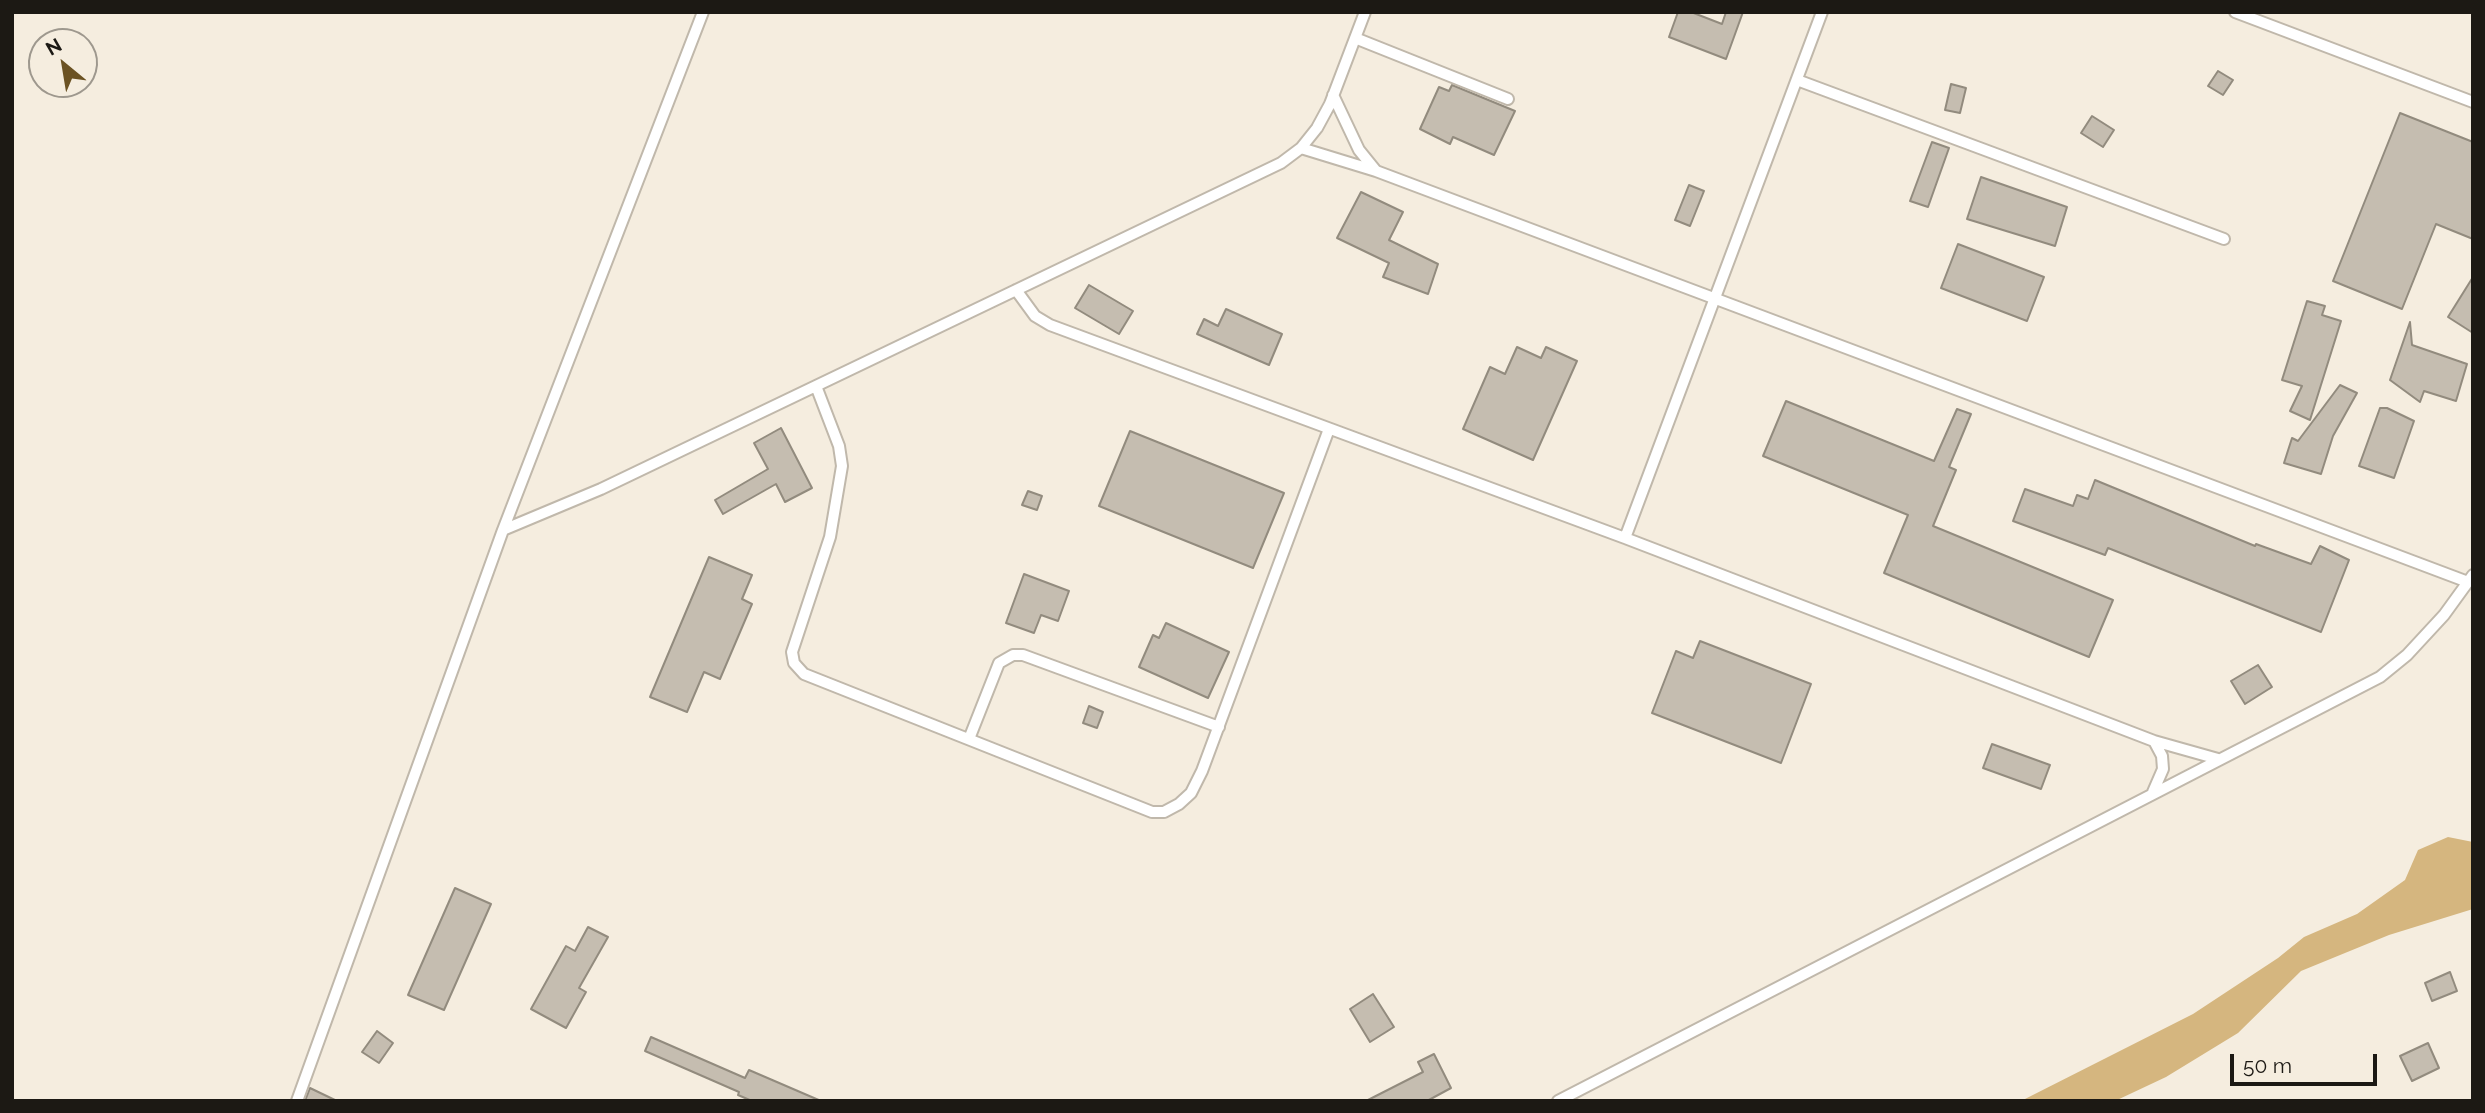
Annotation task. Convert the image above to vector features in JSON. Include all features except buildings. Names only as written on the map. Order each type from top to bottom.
[{"type":"lane","points":[[298,1101],[503,530],[703,12]]},
{"type":"lane","points":[[503,530],[601,489],[1281,163],[1301,148],[1317,128],[1333,95],[1365,12]]},
{"type":"lane","points":[[1625,538],[1822,12]]},
{"type":"lane","points":[[2235,12],[2473,102]]},
{"type":"lane","points":[[1355,38],[1508,99]]},
{"type":"lane","points":[[1797,80],[2224,239]]},
{"type":"lane","points":[[1333,95],[1359,150],[1376,171]]},
{"type":"lane","points":[[1301,148],[1376,171],[2470,578],[2444,615],[2407,655],[2380,677],[1558,1101]]},
{"type":"lane","points":[[1016,290],[1035,316],[1050,325],[1625,538],[2154,741],[2218,759]]},
{"type":"lane","points":[[816,386],[839,446],[842,466],[830,537],[792,652],[794,663],[804,674],[1152,812],[1164,812],[1191,793],[1219,727],[1329,429]]},
{"type":"lane","points":[[970,739],[999,663],[1013,655],[1023,655],[1219,727]]},
{"type":"lane","points":[[2153,792],[2163,769],[2162,756],[2154,741]]},
{"type":"shaded area","points":[[2448,837],[2473,842],[2473,909],[2389,935],[2301,971],[2238,1033],[2166,1077],[2115,1101],[2021,1101],[2193,1014],[2278,958],[2304,937],[2357,914],[2405,880],[2418,850]]}]
